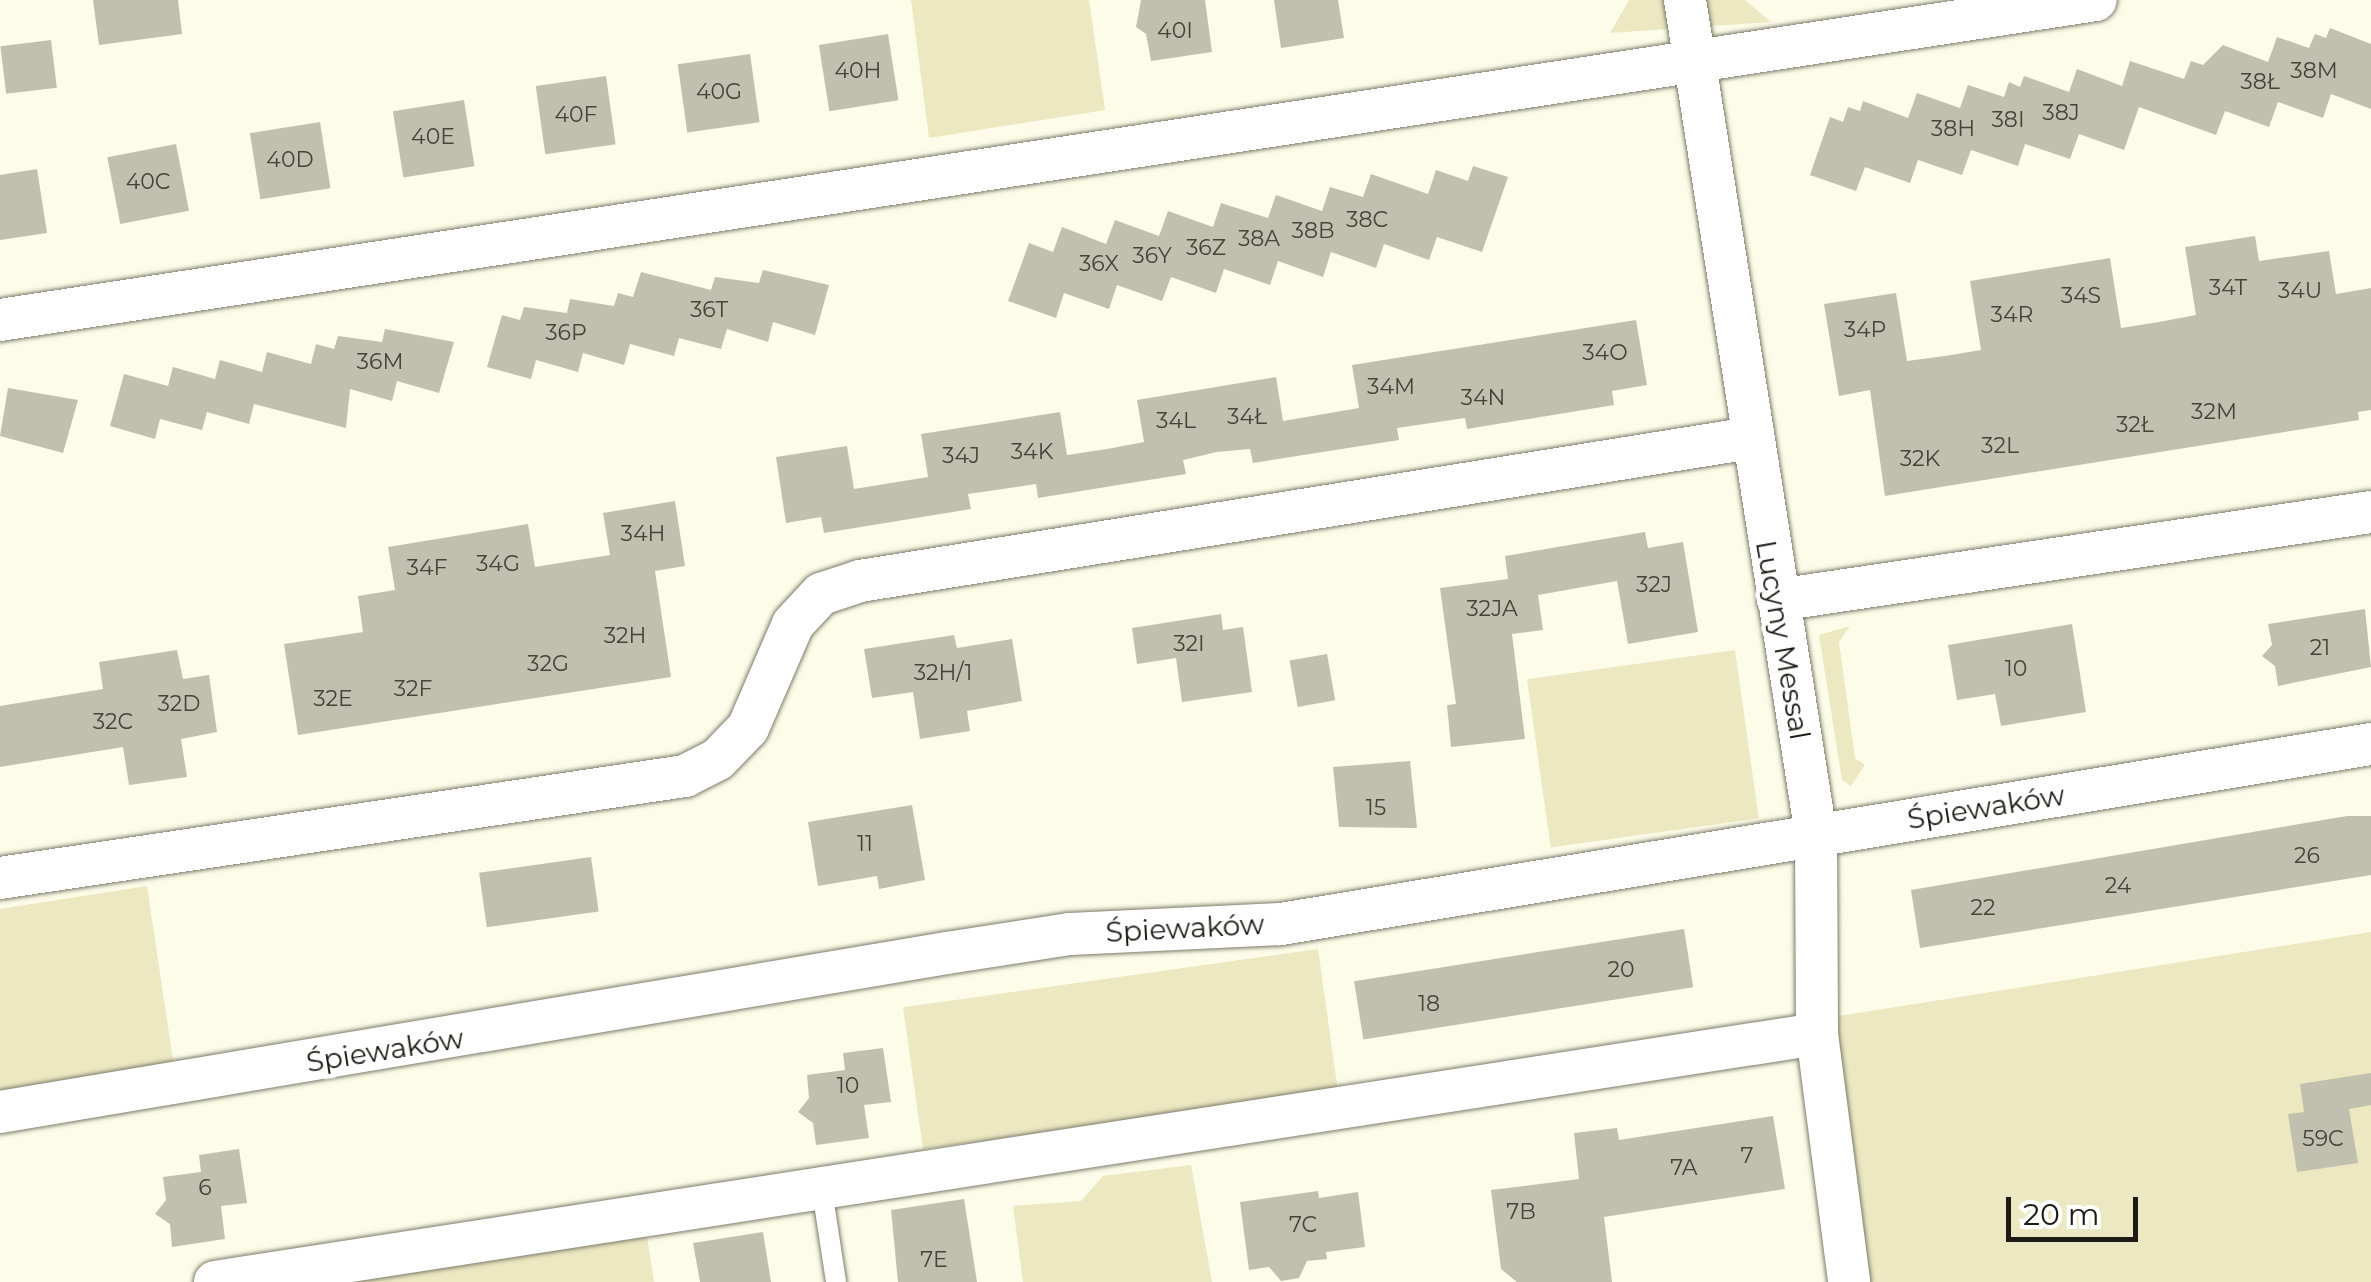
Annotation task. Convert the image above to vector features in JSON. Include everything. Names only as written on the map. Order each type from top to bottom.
[{"type":"street","name":"Lucyny Messal","points":[[1685,0],[1816,835],[1816,1034],[1849,1282]]},
{"type":"street","points":[[0,320],[1492,90],[1696,67],[2096,0]]},
{"type":"street","points":[[0,878],[685,776],[718,760],[748,728],[793,624],[822,594],[860,581],[1751,438]]},
{"type":"street","points":[[1778,600],[2371,512]]},
{"type":"street","name":"Śpiewaków","points":[[0,1112],[1034,939],[1280,924],[2371,744]]},
{"type":"street","points":[[216,1282],[1816,1034]]},
{"type":"lane","points":[[822,1190],[836,1282]]},
{"type":"shaded area","points":[[911,0],[1089,0],[1105,110],[929,138]]},
{"type":"shaded area","points":[[1629,0],[1745,0],[1771,22],[1610,33]]},
{"type":"shaded area","points":[[1850,626],[1839,642],[1855,758],[1865,765],[1851,786],[1842,780],[1819,635]]},
{"type":"shaded area","points":[[1735,650],[1759,818],[1551,848],[1527,679]]},
{"type":"shaded area","points":[[147,886],[174,1067],[0,1094],[0,909]]},
{"type":"shaded area","points":[[2371,932],[2371,1282],[1870,1282],[1832,1017]]},
{"type":"shaded area","points":[[1318,949],[1338,1091],[923,1149],[903,1007]]},
{"type":"shaded area","points":[[1191,1165],[1212,1282],[1023,1282],[1013,1206],[1081,1201],[1103,1176]]},
{"type":"shaded area","points":[[646,1230],[654,1282],[305,1282]]},
{"type":"building","points":[[93,0],[178,0],[182,34],[99,45]]},
{"type":"building","points":[[1141,0],[1205,0],[1212,52],[1151,61],[1146,34],[1136,27]]},
{"type":"building","points":[[1274,0],[1338,0],[1344,38],[1281,48]]},
{"type":"building","points":[[2330,28],[2371,44],[2371,109],[2331,94],[2323,118],[2278,102],[2269,127],[2225,111],[2216,135],[2139,107],[2124,150],[2079,134],[2070,159],[2025,144],[2018,166],[1971,150],[1962,175],[1918,160],[1910,183],[1865,167],[1856,191],[1810,175],[1830,117],[1843,122],[1848,107],[1860,111],[1863,101],[1908,118],[1917,93],[1960,108],[1968,85],[2004,97],[2009,82],[2020,87],[2024,76],[2069,92],[2077,69],[2122,86],[2130,61],[2184,79],[2191,61],[2203,65],[2223,45],[2268,62],[2277,37],[2309,48],[2315,34],[2326,38]]},
{"type":"building","points":[[888,34],[898,100],[829,111],[819,45]]},
{"type":"building","points":[[51,40],[57,88],[6,94],[0,46]]},
{"type":"building","points":[[750,54],[760,122],[687,132],[678,64]]},
{"type":"building","points":[[606,76],[616,144],[545,154],[536,86]]},
{"type":"building","points":[[464,100],[474,166],[403,177],[393,111]]},
{"type":"building","points":[[320,122],[330,188],[260,199],[250,133]]},
{"type":"building","points":[[176,144],[189,211],[120,224],[107,157]]},
{"type":"building","points":[[1473,166],[1508,177],[1482,252],[1437,237],[1429,260],[1384,244],[1376,268],[1331,252],[1323,277],[1278,261],[1270,285],[1224,269],[1216,293],[1171,277],[1162,301],[1117,285],[1109,309],[1064,293],[1056,318],[1008,301],[1029,243],[1053,252],[1062,227],[1106,244],[1115,220],[1159,236],[1168,211],[1213,227],[1221,203],[1268,218],[1276,195],[1322,211],[1330,187],[1363,197],[1371,174],[1428,194],[1436,170],[1468,181]]},
{"type":"building","points":[[37,169],[47,233],[0,240],[0,175]]},
{"type":"building","points":[[2255,236],[2259,261],[2329,251],[2336,294],[2371,288],[2371,410],[2358,412],[2359,420],[1885,496],[1870,390],[1839,396],[1824,304],[1896,293],[1907,361],[1945,356],[1981,350],[1970,281],[2110,258],[2121,328],[2159,322],[2196,315],[2185,247]]},
{"type":"building","points":[[763,270],[829,285],[815,335],[773,322],[768,342],[727,329],[721,349],[679,338],[674,356],[630,344],[624,365],[583,353],[578,372],[536,360],[531,379],[487,367],[502,315],[520,320],[524,307],[567,313],[570,299],[614,306],[618,293],[633,297],[641,272],[711,290],[715,277],[759,283]]},
{"type":"building","points":[[1636,320],[1647,385],[1612,391],[1614,405],[1467,429],[1465,418],[1397,428],[1399,440],[1253,463],[1250,449],[1217,452],[1183,460],[1186,474],[1038,498],[1036,484],[968,494],[971,509],[824,533],[821,517],[786,523],[776,457],[847,446],[854,489],[928,477],[921,434],[1060,412],[1067,455],[1107,449],[1144,442],[1137,400],[1276,377],[1283,421],[1359,408],[1352,365]]},
{"type":"building","points":[[385,329],[454,342],[439,393],[397,381],[392,401],[350,389],[346,428],[254,404],[249,424],[207,412],[202,430],[160,419],[155,439],[110,426],[124,374],[168,386],[173,367],[215,379],[220,360],[262,372],[267,352],[311,364],[316,344],[334,349],[338,336],[382,342]]},
{"type":"building","points":[[8,388],[78,400],[63,453],[0,436]]},
{"type":"building","points":[[675,501],[685,566],[655,571],[671,677],[298,735],[284,644],[363,632],[358,596],[395,590],[388,547],[528,524],[535,567],[610,555],[603,513]]},
{"type":"building","points":[[1645,532],[1648,548],[1683,542],[1698,632],[1628,644],[1617,581],[1538,595],[1543,630],[1512,634],[1525,739],[1451,747],[1447,705],[1456,704],[1440,588],[1508,579],[1505,556]]},
{"type":"building","points":[[2365,609],[2371,667],[2278,686],[2275,666],[2262,656],[2272,645],[2268,624]]},
{"type":"building","points":[[1221,614],[1223,630],[1243,627],[1252,692],[1182,702],[1176,658],[1137,664],[1132,628]]},
{"type":"building","points":[[2072,624],[2086,712],[2001,726],[1995,694],[1957,700],[1948,645]]},
{"type":"building","points":[[954,635],[957,648],[1012,639],[1022,701],[967,711],[970,731],[920,739],[913,692],[872,698],[864,649]]},
{"type":"building","points":[[177,650],[183,679],[209,675],[217,732],[181,739],[187,777],[129,785],[123,747],[0,767],[0,706],[103,689],[99,662]]},
{"type":"building","points":[[1327,654],[1335,700],[1298,707],[1290,661]]},
{"type":"building","points":[[1410,761],[1417,828],[1339,827],[1333,767]]},
{"type":"building","points":[[912,805],[925,880],[879,889],[877,876],[818,886],[808,822]]},
{"type":"building","points":[[2347,816],[2371,816],[2371,875],[1920,948],[1911,890]]},
{"type":"building","points":[[591,857],[599,911],[487,927],[479,873]]},
{"type":"building","points":[[1684,929],[1693,987],[1363,1040],[1354,981]]},
{"type":"building","points":[[883,1048],[891,1102],[864,1105],[869,1138],[816,1145],[813,1123],[798,1112],[809,1098],[807,1075],[845,1070],[843,1053]]},
{"type":"building","points":[[2371,1073],[2371,1105],[2349,1109],[2358,1163],[2297,1172],[2288,1114],[2304,1112],[2300,1084]]},
{"type":"building","points":[[1773,1116],[1785,1189],[1604,1217],[1612,1282],[1517,1282],[1501,1269],[1491,1190],[1579,1179],[1574,1133],[1617,1128],[1619,1140]]},
{"type":"building","points":[[239,1149],[247,1203],[221,1206],[225,1239],[172,1247],[170,1224],[155,1214],[166,1200],[163,1177],[201,1172],[199,1155]]},
{"type":"building","points":[[1318,1191],[1319,1198],[1358,1192],[1365,1247],[1326,1252],[1327,1259],[1307,1261],[1299,1278],[1281,1281],[1269,1267],[1249,1270],[1240,1202]]},
{"type":"building","points":[[964,1199],[977,1282],[898,1282],[891,1210]]},
{"type":"building","points":[[763,1232],[771,1282],[700,1282],[693,1243]]}]
